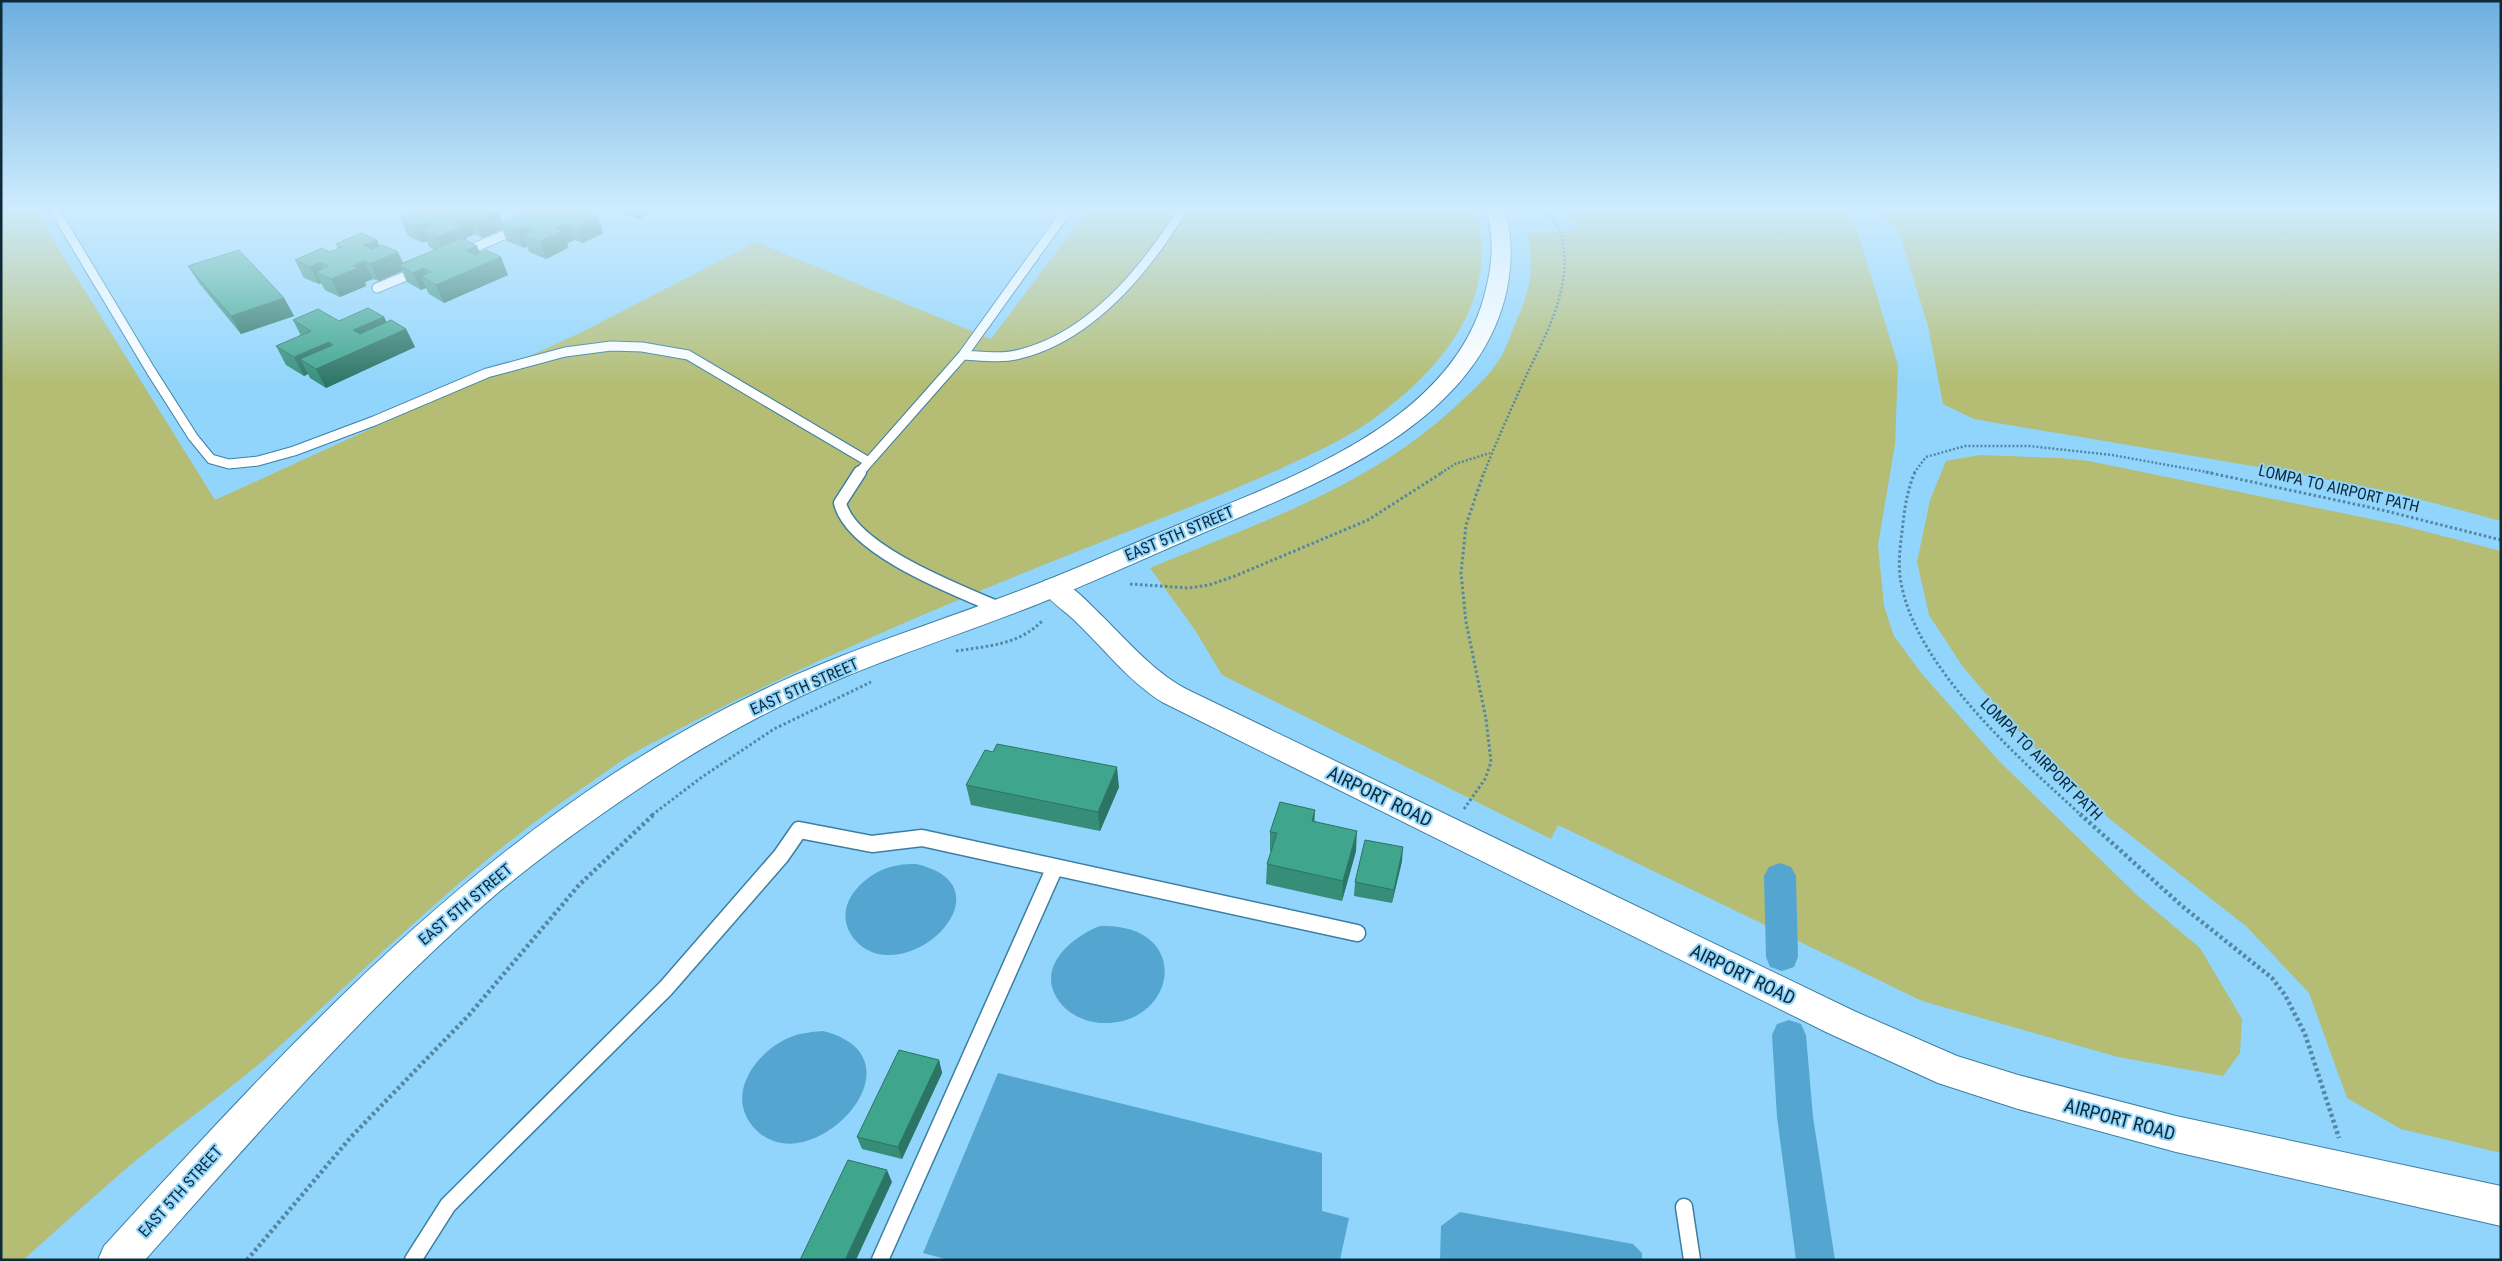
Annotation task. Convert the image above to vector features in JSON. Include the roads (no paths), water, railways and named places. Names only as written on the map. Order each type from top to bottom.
[{"type":"main road","name":"EAST 5TH STREET","points":[[118,1260],[262,1100],[404,956],[460,906],[543,840],[624,782],[761,704],[836,670],[1053,587],[1310,478],[1349,457],[1408,418],[1468,356],[1491,311],[1501,268]]},
{"type":"main road","name":"AIRPORT ROAD","points":[[1053,587],[1077,605],[1121,650],[1168,691],[1199,708],[1841,1022],[1951,1071],[2018,1092],[2176,1134],[2501,1206]]},
{"type":"lane","points":[[88,268],[133,345],[181,419],[212,460],[226,464],[273,458],[378,420],[464,382],[567,351],[616,347],[668,350],[688,356],[868,462]]},
{"type":"lane","points":[[377,288],[426,268]]},
{"type":"lane","points":[[999,608],[901,561],[855,530],[844,517],[840,503],[854,479],[868,462],[963,355],[1026,268]]},
{"type":"lane","points":[[963,355],[1021,354],[1047,345],[1079,326],[1142,268]]},
{"type":"lane","points":[[413,1260],[448,1204],[666,988],[781,856],[799,830],[872,844],[922,838],[1357,933]]},
{"type":"lane","points":[[880,1260],[1055,867]]},
{"type":"lane","points":[[1684,1207],[1692,1260]]},
{"type":"water","points":[[916,864],[944,876],[955,892],[954,910],[944,928],[926,944],[904,953],[881,954],[860,945],[851,935],[846,924],[848,903],[854,893],[861,884],[882,870],[899,865]]},
{"type":"water","points":[[1100,926],[1130,929],[1150,940],[1162,956],[1165,974],[1160,992],[1148,1008],[1129,1019],[1104,1023],[1089,1021],[1079,1017],[1066,1009],[1056,996],[1051,984],[1052,971],[1065,949],[1087,932]]},
{"type":"water","points":[[823,1031],[853,1045],[866,1066],[864,1089],[851,1111],[830,1130],[805,1142],[779,1143],[756,1130],[747,1118],[743,1105],[743,1091],[747,1078],[763,1055],[774,1046],[795,1035]]},
{"type":"water","points":[[998,1073],[1322,1153],[1322,1211],[1349,1218],[1340,1260],[949,1260],[923,1253]]},
{"type":"water","points":[[1460,1212],[1633,1244],[1642,1253],[1642,1260],[1440,1260],[1441,1226]]},
{"type":"waterway","points":[[1780,876],[1782,957]]},
{"type":"waterway","points":[[1789,1035],[1795,1117],[1816,1260]]}]
